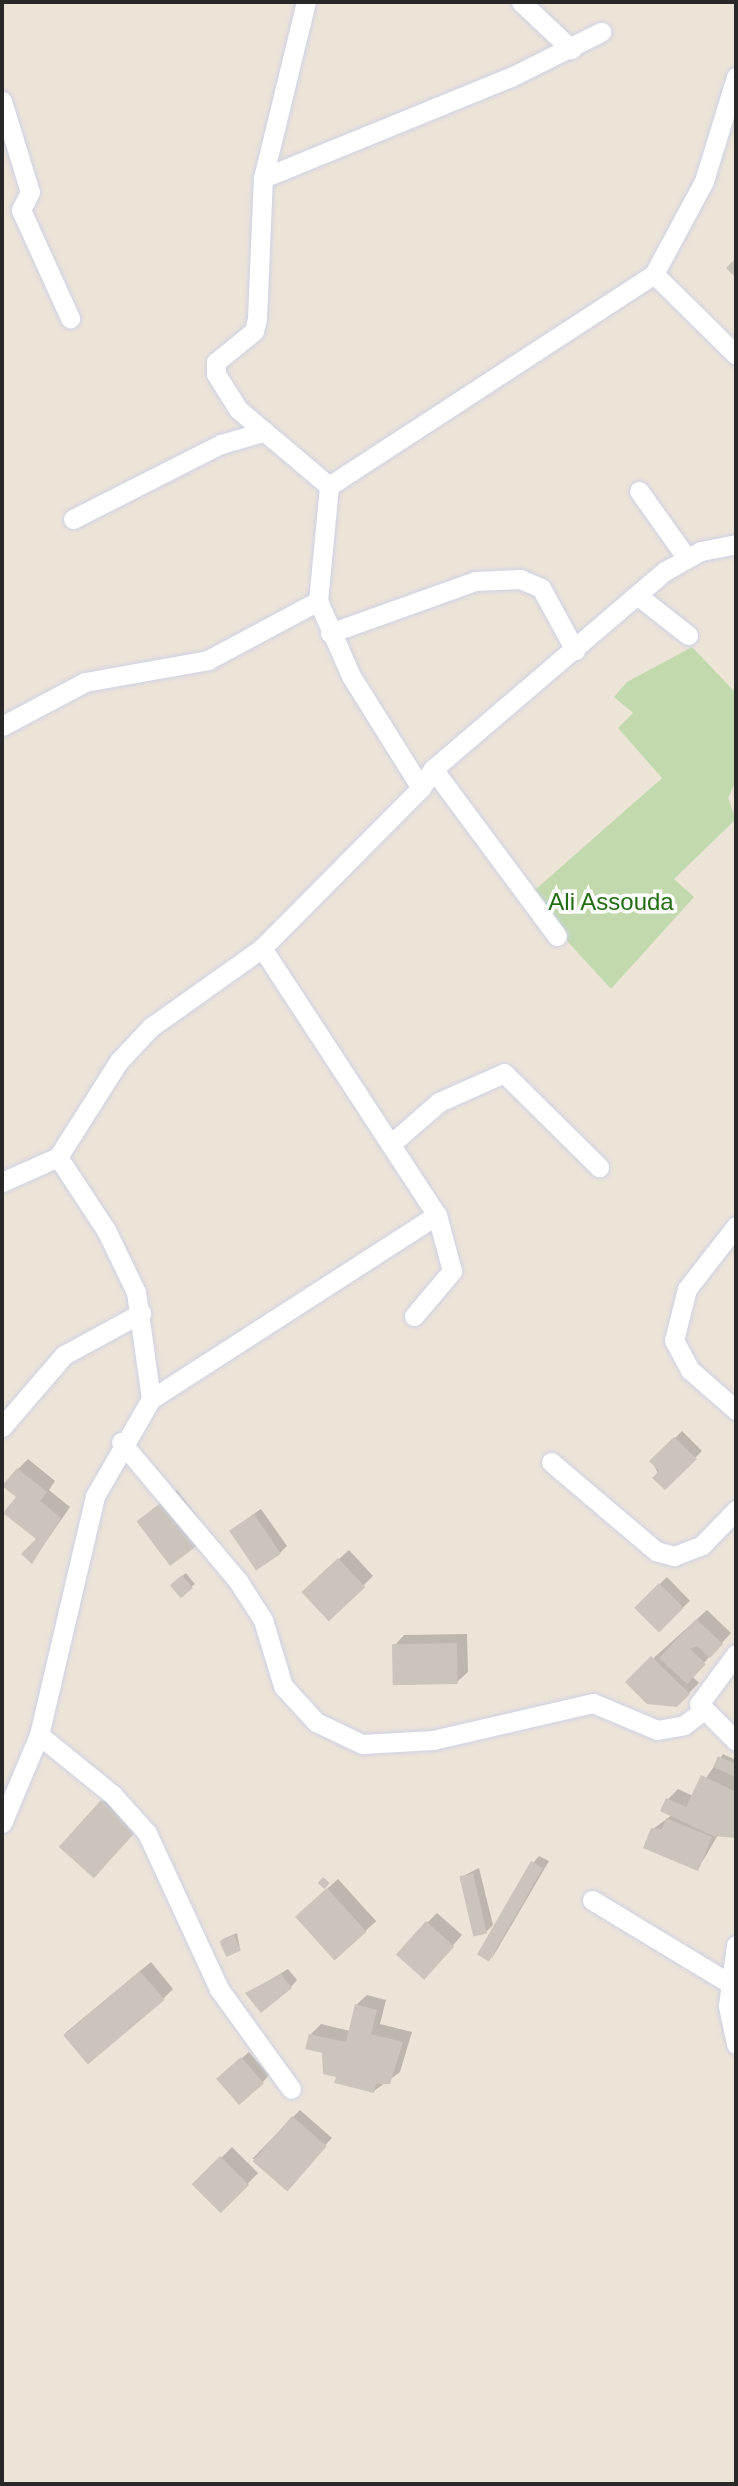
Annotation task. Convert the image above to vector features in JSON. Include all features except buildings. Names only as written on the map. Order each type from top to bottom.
[{"type":"street","points":[[306,2],[263,178],[257,319],[243,343],[216,362],[216,373],[238,409],[330,486]]},
{"type":"street","points":[[521,2],[570,49]]},
{"type":"street","points":[[263,178],[570,49],[601,32]]},
{"type":"street","points":[[330,486],[654,274],[704,181],[736,77]]},
{"type":"street","points":[[2,101],[30,192],[22,210],[69,318]]},
{"type":"street","points":[[654,274],[736,355]]},
{"type":"street","points":[[73,519],[220,444],[263,432]]},
{"type":"street","points":[[330,486],[318,601],[330,633],[421,788]]},
{"type":"street","points":[[639,491],[686,557]]},
{"type":"street","points":[[2,1182],[58,1157],[119,1061],[151,1027],[262,948],[421,788],[433,769],[686,557],[736,544]]},
{"type":"street","points":[[330,633],[475,580],[520,579],[541,588],[575,650]]},
{"type":"street","points":[[638,595],[688,635]]},
{"type":"street","points":[[2,726],[85,682],[208,660],[318,601]]},
{"type":"street","points":[[433,769],[557,936]]},
{"type":"street","points":[[262,948],[351,1090],[392,1143],[437,1215],[452,1271],[414,1316]]},
{"type":"street","points":[[392,1143],[439,1102],[504,1073],[599,1167]]},
{"type":"street","points":[[58,1157],[106,1230],[141,1313],[140,1358],[151,1399]]},
{"type":"street","points":[[2,1823],[38,1735],[95,1496],[121,1443],[151,1399],[437,1215]]},
{"type":"street","points":[[736,1226],[687,1289],[674,1340],[690,1370],[736,1410]]},
{"type":"street","points":[[2,1427],[64,1355],[141,1313]]},
{"type":"street","points":[[121,1443],[238,1581],[263,1620],[283,1686],[316,1722],[362,1744],[433,1740],[593,1703],[657,1730],[684,1725],[701,1712]]},
{"type":"street","points":[[551,1462],[656,1551],[674,1556],[702,1545],[736,1510]]},
{"type":"street","points":[[736,1654],[700,1699],[701,1712],[736,1741]]},
{"type":"street","points":[[38,1735],[113,1795],[147,1833],[219,1989],[291,2089]]},
{"type":"street","points":[[592,1900],[729,1983]]},
{"type":"street","points":[[736,1945],[729,1983],[736,2043]]},
{"type":"green space","name":"Ali Assouda","points":[[692,647],[736,693],[736,781],[728,798],[736,819],[674,879],[694,897],[611,989],[527,897],[662,778],[618,728],[633,713],[614,697],[627,682]]}]
